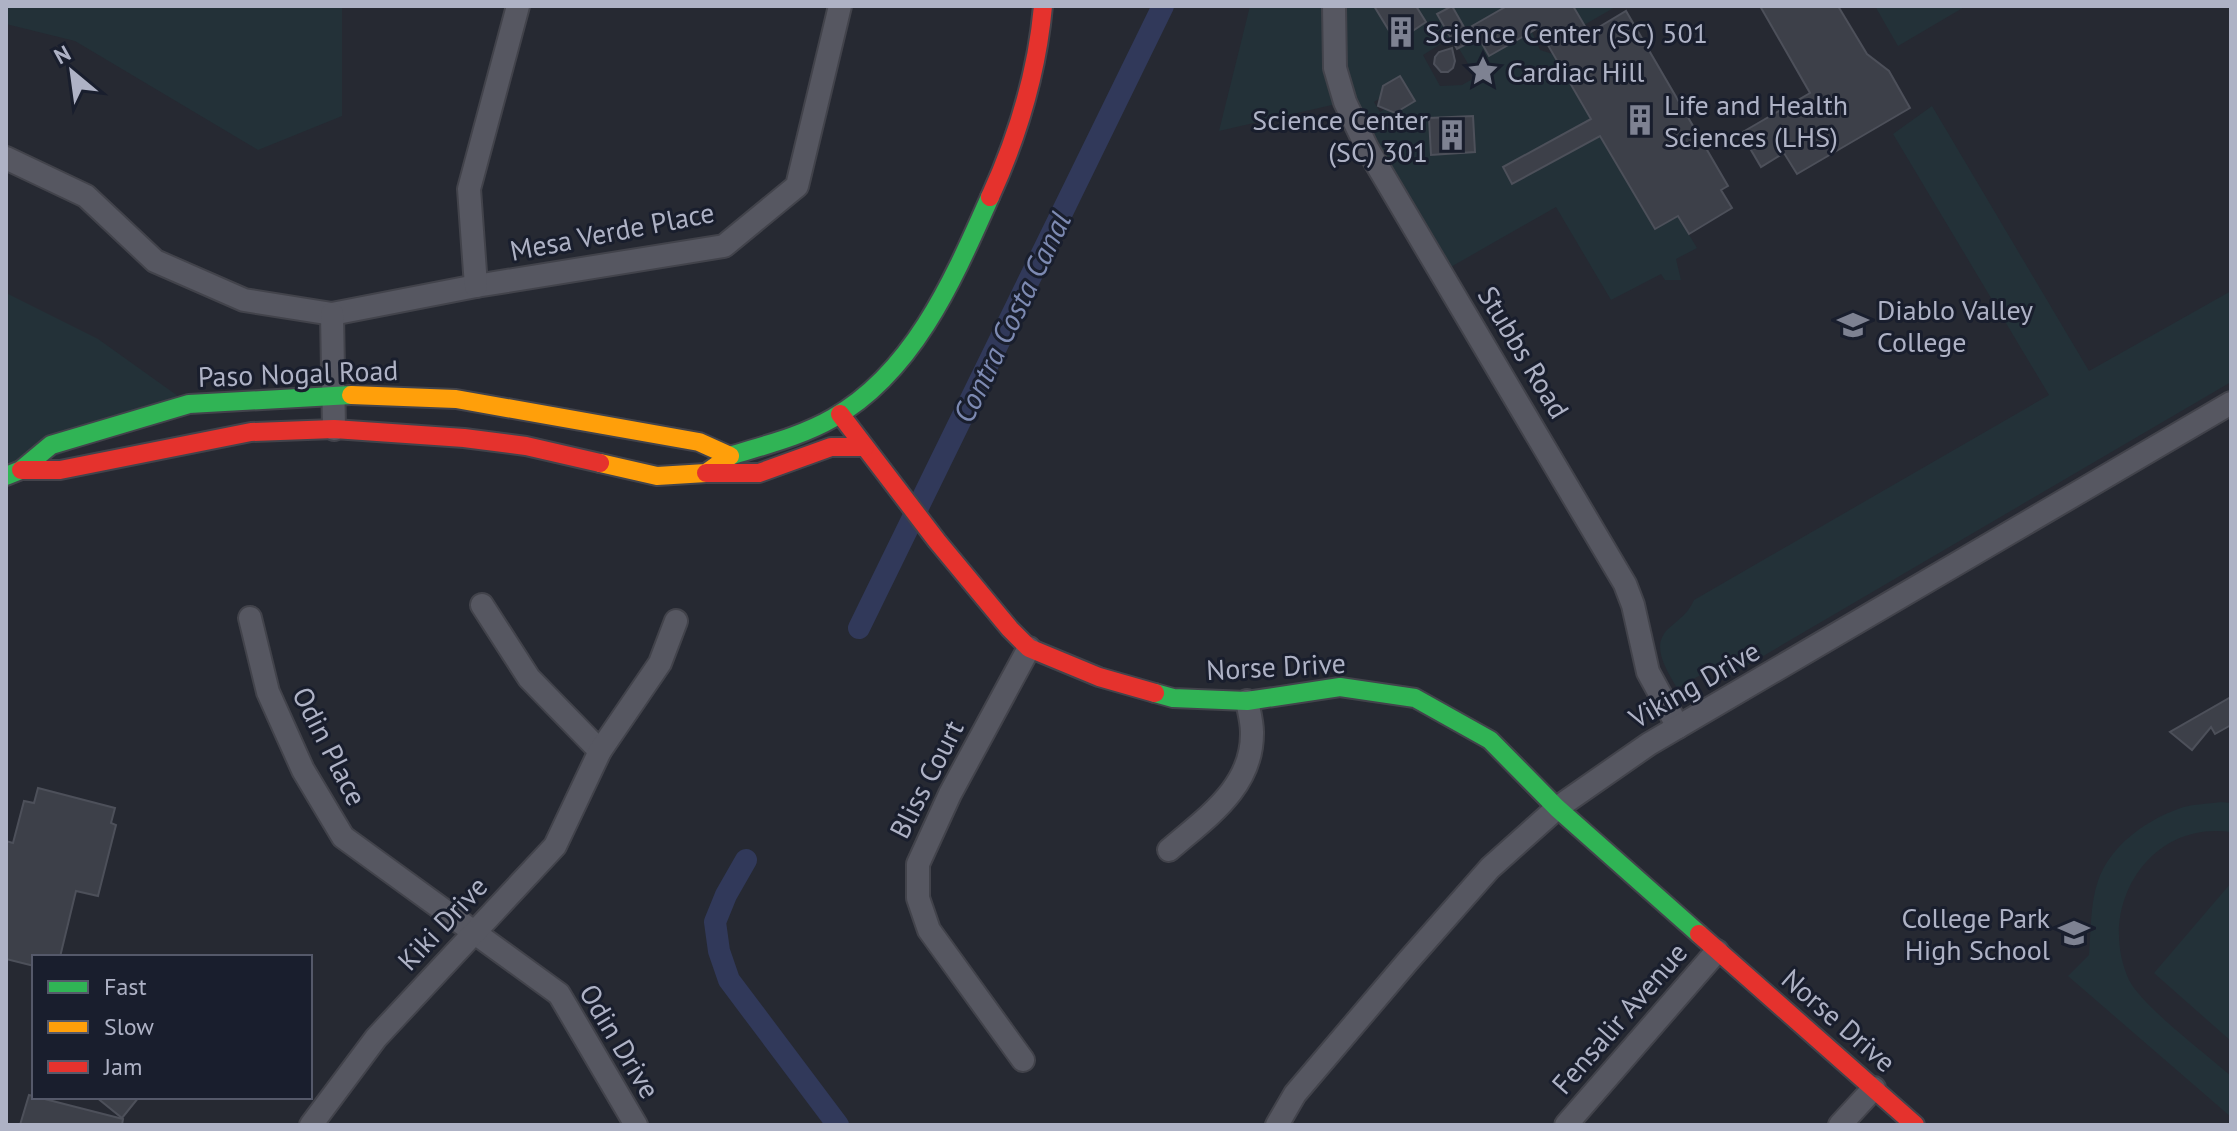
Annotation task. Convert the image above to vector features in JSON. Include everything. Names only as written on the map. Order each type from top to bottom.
[{"type":"street","points":[[476,286],[469,189],[518,6]]},
{"type":"street","name":"Mesa Verde Place","points":[[332,314],[476,286],[724,246],[797,186],[840,6]]},
{"type":"street","points":[[706,473],[730,456],[785,438],[840,414],[885,377],[920,334],[974,235],[1028,100],[1043,23],[1043,6]]},
{"type":"street","name":"Stubbs Road","points":[[1334,6],[1335,68],[1345,102],[1367,148],[1625,584],[1633,605],[1648,672],[1678,727]]},
{"type":"street","points":[[6,158],[86,196],[155,261],[244,300],[332,314],[334,429]]},
{"type":"street","name":"Paso Nogal Road","points":[[13,473],[51,445],[189,404],[333,394],[456,399],[699,442],[730,456]]},
{"type":"street","name":"Viking Drive","points":[[1277,1125],[1295,1094],[1490,868],[1557,808],[1678,727],[2231,403]]},
{"type":"street","name":"Norse Drive","points":[[840,414],[928,529],[1029,648],[1099,677],[1173,698],[1247,701],[1340,687],[1415,698],[1490,740],[1557,808],[1915,1125]]},
{"type":"street","name":"Paso Nogal Road","points":[[13,473],[60,470],[251,432],[334,429],[464,438],[526,446],[657,476],[759,473],[831,447],[865,447]]},
{"type":"street","points":[[482,605],[529,678],[600,751]]},
{"type":"street","name":"Odin Place","points":[[250,618],[268,692],[303,770],[343,837],[474,933]]},
{"type":"street","name":"Kiki Drive","points":[[311,1125],[376,1038],[555,846],[600,751],[660,663],[676,621]]},
{"type":"street","name":"Bliss Court","points":[[1023,1060],[929,930],[918,898],[918,864],[950,794],[1029,648]]},
{"type":"street","points":[[1169,850],[1229,799],[1249,764],[1252,732],[1247,701]]},
{"type":"street","name":"Odin Drive","points":[[474,933],[559,994],[636,1125]]},
{"type":"street","name":"Fensalir Avenue","points":[[1566,1125],[1717,951]]},
{"type":"street","points":[[1840,1125],[1874,1088]]},
{"type":"shaded area","points":[[6,6],[342,6],[342,116],[258,150],[75,41],[6,24]]},
{"type":"shaded area","points":[[1250,6],[1383,6],[1377,10],[1397,42],[1426,22],[1416,6],[1507,6],[1472,26],[1468,33],[1472,40],[1478,37],[1489,56],[1532,32],[1540,50],[1553,54],[1655,229],[1678,216],[1697,248],[1676,259],[1681,280],[1665,280],[1661,274],[1611,300],[1556,207],[1442,272],[1345,102],[1219,131]],"holes":[[[1452,37],[1476,77],[1462,85],[1440,86],[1423,55]],[[1400,76],[1415,100],[1396,113],[1385,109],[1380,112],[1374,102],[1380,98],[1383,86]],[[1473,116],[1475,152],[1431,154],[1429,118]]]},
{"type":"shaded area","points":[[1573,6],[1617,6],[1584,25]]},
{"type":"shaded area","points":[[1875,6],[1966,6],[1898,46]]},
{"type":"shaded area","points":[[1932,106],[2089,371],[2231,291],[2231,382],[1729,676],[1719,665],[1677,688],[1662,658],[1660,643],[1668,629],[1686,613],[1694,600],[2049,395],[1893,134]]},
{"type":"shaded area","points":[[6,293],[98,339],[189,404],[6,476]]},
{"type":"shaded area","points":[[2231,803],[2231,832],[2201,832],[2175,840],[2154,855],[2136,874],[2125,898],[2119,925],[2121,952],[2129,980],[2136,991],[2160,1016],[2231,1076],[2231,1117],[2068,976],[2089,955],[2095,890],[2104,868],[2120,846],[2141,828],[2166,814],[2188,806]]},
{"type":"shaded area","points":[[2231,883],[2231,1041],[2154,973]]},
{"type":"building","name":"Science Center (SC) 501","points":[[1374,6],[1416,6],[1426,22],[1396,42]]},
{"type":"building","points":[[1452,6],[1472,41],[1457,49],[1437,14]]},
{"type":"building","name":"Life and Health Sciences (LHS)","points":[[1507,6],[1573,6],[1589,33],[1626,11],[1728,186],[1721,190],[1732,208],[1689,234],[1678,216],[1655,229],[1600,136],[1512,184],[1503,167],[1591,119],[1538,28],[1489,56],[1472,26]]},
{"type":"building","points":[[1760,6],[1838,6],[1867,54],[1889,71],[1910,108],[1797,174],[1784,153],[1761,167],[1741,133],[1810,93]]},
{"type":"building","points":[[1452,48],[1453,68],[1441,72],[1434,64],[1435,57],[1439,52]]},
{"type":"building","points":[[1400,76],[1415,101],[1395,113],[1378,106],[1383,86]]},
{"type":"building","name":"Science Center (SC) 301","points":[[1473,116],[1475,152],[1431,155],[1429,118]]},
{"type":"building","points":[[2231,697],[2231,725],[2215,734],[2211,727],[2192,750],[2170,732]]},
{"type":"building","points":[[38,788],[115,808],[111,823],[116,825],[98,896],[76,891],[60,955],[32,955],[32,966],[6,959],[6,841],[13,843],[24,801],[34,803]]},
{"type":"building","points":[[29,1095],[32,1099],[45,1099],[123,1119],[122,1125],[20,1125]]},
{"type":"building","points":[[98,1099],[137,1099],[122,1118]]},
{"type":"waterway","name":"Contra Costa Canal","points":[[859,628],[1163,6]]},
{"type":"waterway","name":"Contra Costa Canal","points":[[746,860],[715,922],[719,951],[729,980],[838,1125]]},
{"type":"traffic: fast","points":[[730,456],[783,440],[833,418],[862,399],[887,375],[909,349],[946,290],[990,197]]},
{"type":"traffic: fast","points":[[6,476],[21,470],[51,445],[189,404],[351,395]]},
{"type":"traffic: fast","points":[[1155,693],[1173,698],[1247,701],[1340,687],[1415,698],[1490,740],[1557,808],[1699,934]]},
{"type":"traffic: slow","points":[[351,395],[456,399],[699,442],[730,456],[706,473],[657,476],[600,463]]},
{"type":"traffic: jam","points":[[990,197],[1025,104],[1043,6]]},
{"type":"traffic: jam","points":[[840,414],[937,541],[1029,648],[1099,677],[1155,693]]},
{"type":"traffic: jam","points":[[21,470],[60,470],[251,432],[334,429],[464,438],[526,446],[600,463]]},
{"type":"traffic: jam","points":[[706,473],[759,473],[831,447],[865,447]]},
{"type":"traffic: jam","points":[[1699,934],[1915,1125]]},
{"type":"place","name":"Science Center (SC) 501","points":[[1401,32]]},
{"type":"place","name":"Cardiac Hill","points":[[1483,71]]},
{"type":"place","name":"Life and Health Sciences (LHS)","points":[[1640,120]]},
{"type":"place","name":"Science Center (SC) 301","points":[[1452,135]]},
{"type":"place","name":"Diablo Valley College","points":[[1853,325]]},
{"type":"place","name":"College Park High School","points":[[2074,933]]}]
